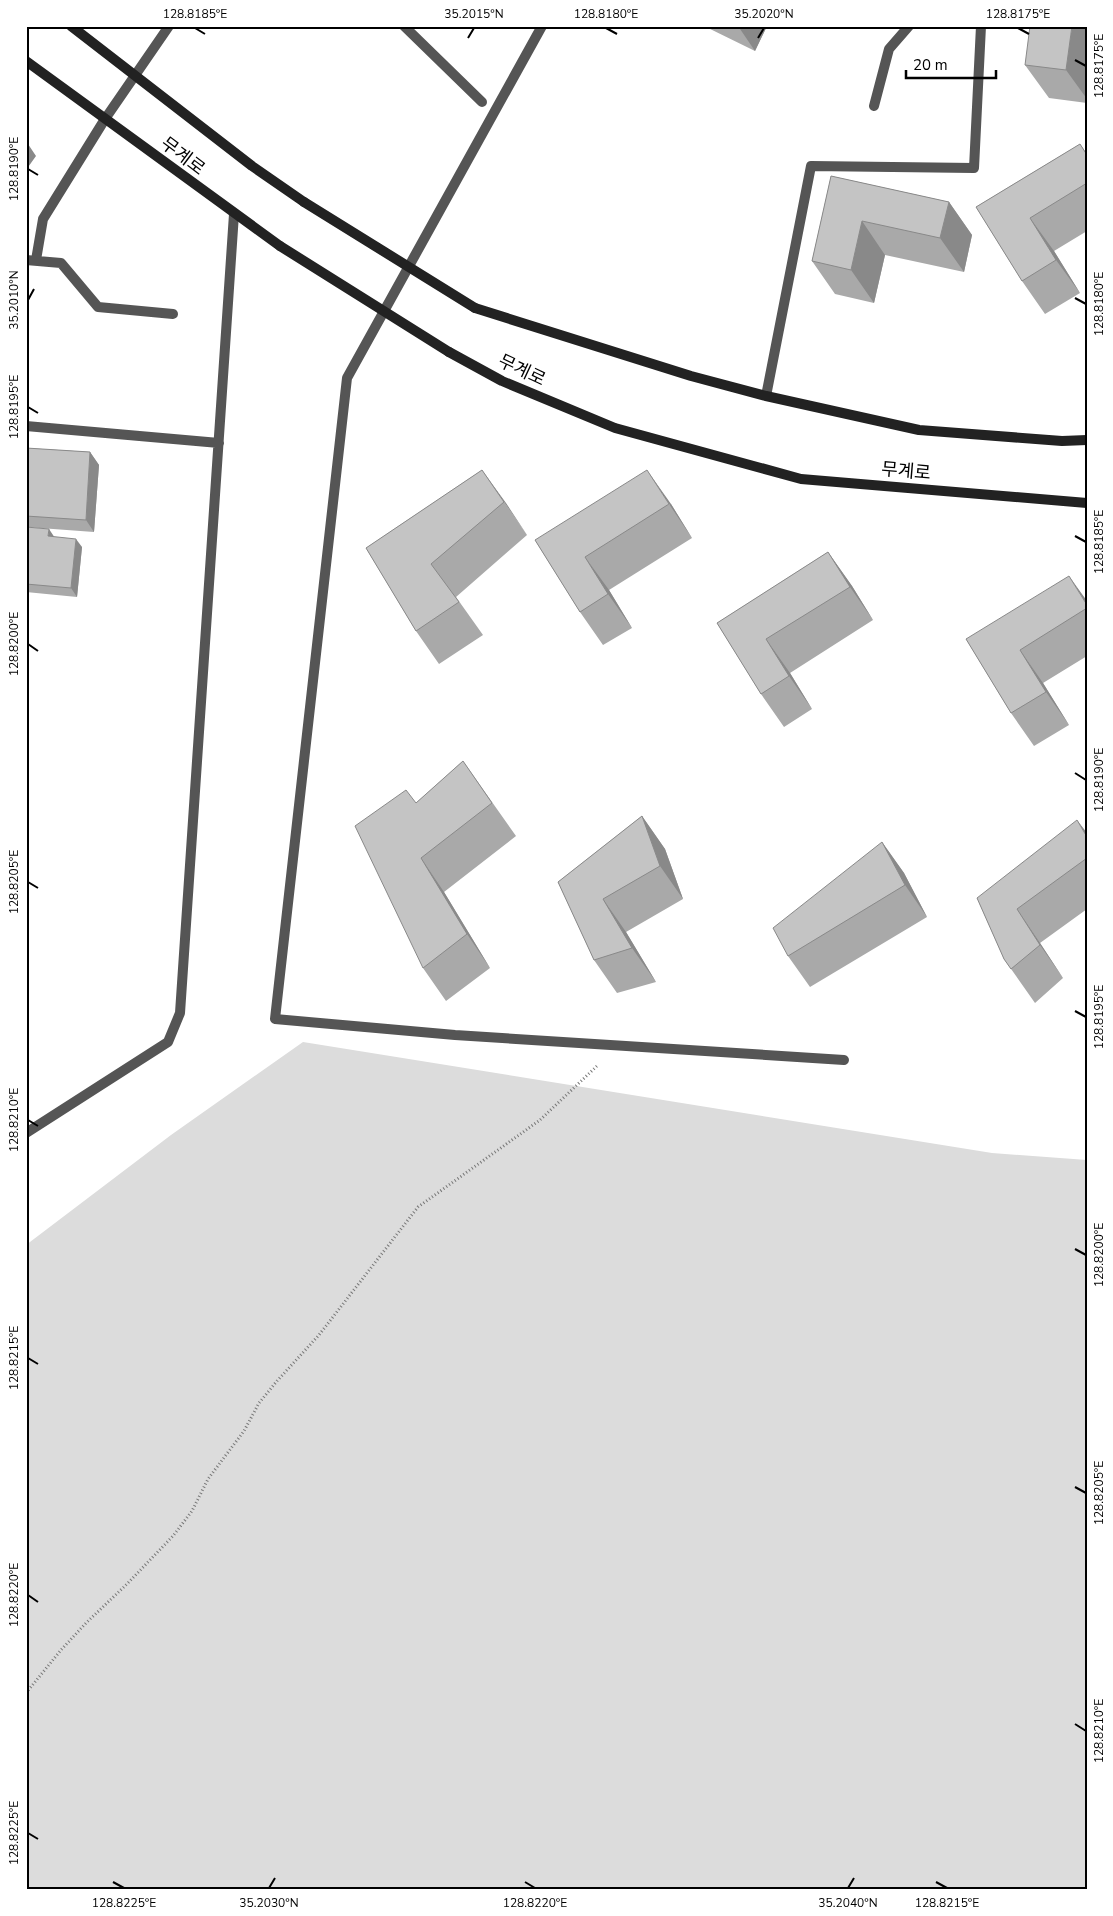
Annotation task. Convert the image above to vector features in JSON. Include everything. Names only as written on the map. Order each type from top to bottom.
[{"type":"main road","name":"무계로","points":[[71,26],[252,166],[304,202],[475,308],[691,376],[766,396],[919,430],[1062,441],[1087,440]]},
{"type":"main road","name":"무계로","points":[[26,61],[280,246],[450,352],[502,381],[615,428],[801,479],[1087,503]]},
{"type":"street","points":[[169,26],[105,119],[43,219],[31,260],[61,262],[98,307],[173,314]]},
{"type":"street","points":[[404,26],[482,102]]},
{"type":"street","points":[[542,26],[347,378],[275,1019],[455,1035],[844,1060]]},
{"type":"street","points":[[874,106],[889,49],[910,26]]},
{"type":"street","points":[[766,396],[811,166],[974,168],[981,26]]},
{"type":"street","points":[[26,1133],[168,1042],[180,1013],[234,214]]},
{"type":"street","points":[[26,426],[219,443]]},
{"type":"path","points":[[26,1693],[80,1630],[173,1536],[192,1511],[208,1479],[244,1431],[259,1403],[276,1380],[319,1335],[418,1207],[540,1120],[619,1046]]},
{"type":"shaded area","points":[[303,1042],[992,1153],[1087,1160],[1087,1890],[26,1890],[26,1245],[171,1135]]},
{"type":"building","points":[[1030,26],[1072,26],[1066,70],[1025,65]]},
{"type":"building","points":[[1080,144],[1087,155],[1087,183],[1030,218],[1056,260],[1022,281],[976,207]]},
{"type":"building","points":[[831,176],[949,202],[940,238],[862,221],[851,270],[812,261]]},
{"type":"building","points":[[26,448],[90,452],[86,520],[26,516]]},
{"type":"building","points":[[482,470],[504,502],[431,564],[459,602],[416,631],[366,548]]},
{"type":"building","points":[[647,470],[669,504],[585,557],[608,594],[580,612],[535,540]]},
{"type":"building","points":[[26,527],[49,529],[48,536],[76,539],[71,588],[26,584]]},
{"type":"building","points":[[828,552],[850,587],[766,639],[789,676],[761,694],[717,623]]},
{"type":"building","points":[[1069,576],[1087,608],[1020,650],[1046,692],[1011,713],[966,639]]},
{"type":"building","points":[[463,761],[492,803],[421,858],[467,934],[423,968],[355,826],[406,790],[416,803]]},
{"type":"building","points":[[642,816],[660,866],[603,899],[632,948],[594,960],[558,882]]},
{"type":"building","points":[[1077,820],[1087,837],[1087,858],[1017,909],[1040,945],[1011,969],[1004,959],[977,898]]},
{"type":"building","points":[[882,842],[905,885],[788,956],[773,928]]}]
